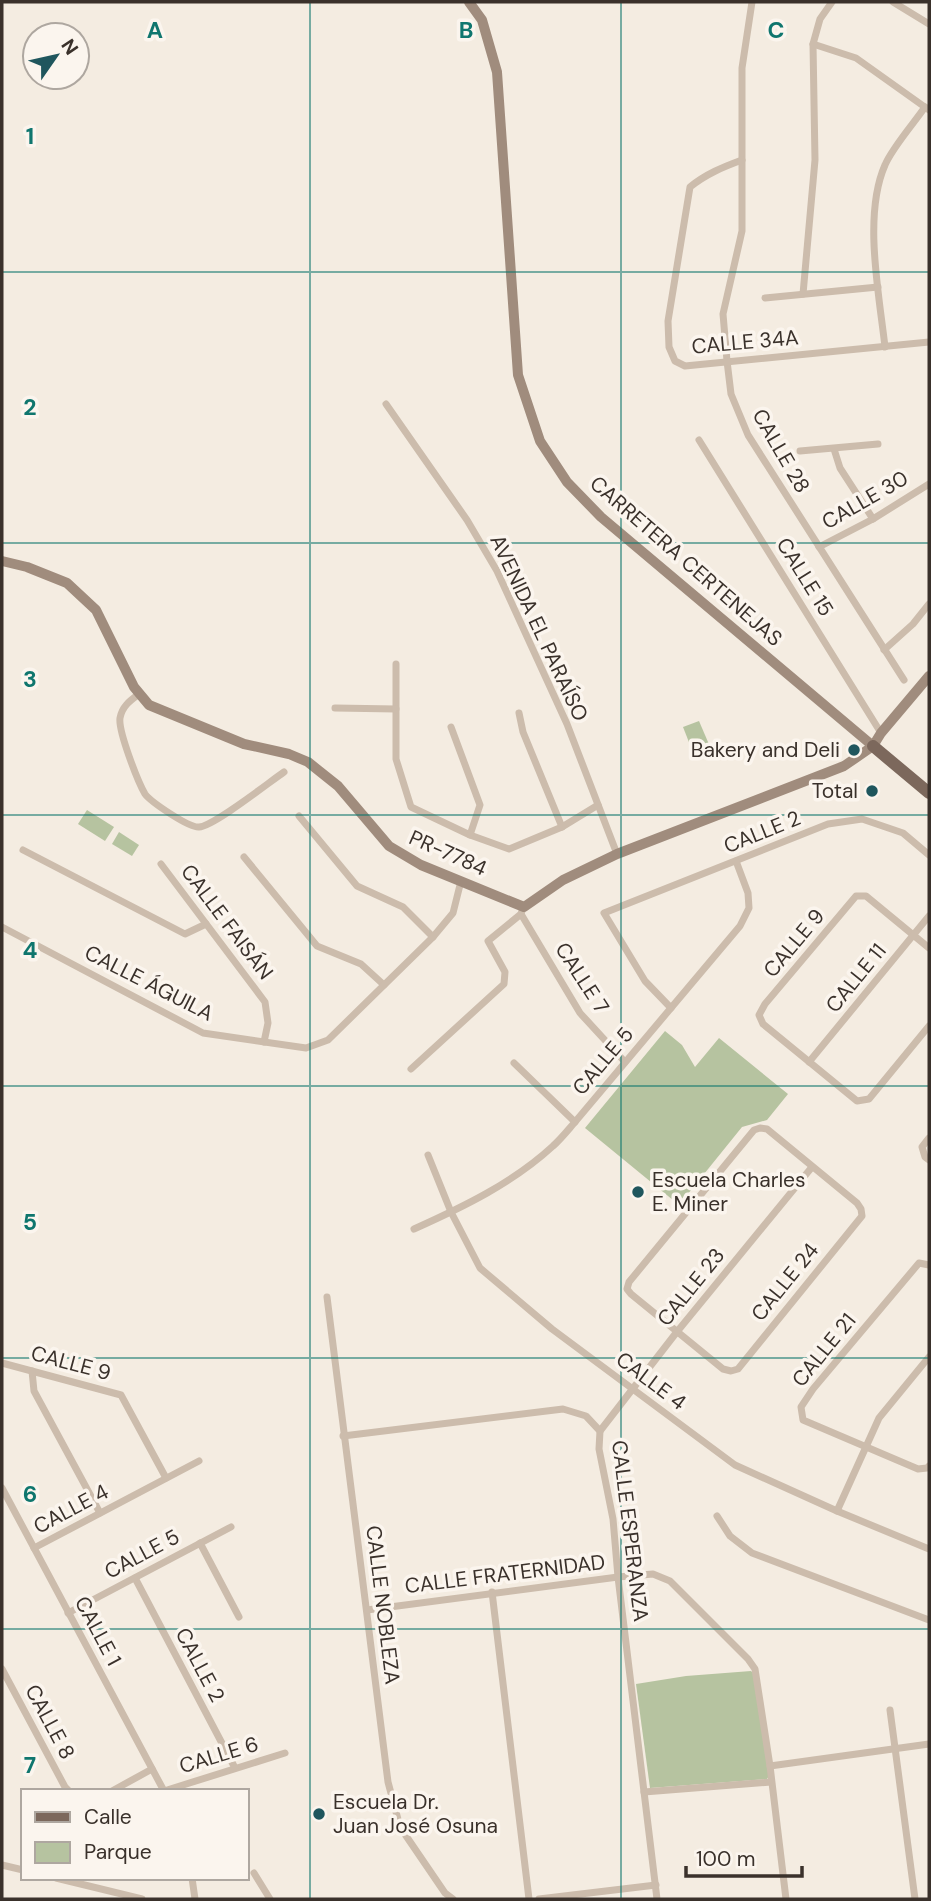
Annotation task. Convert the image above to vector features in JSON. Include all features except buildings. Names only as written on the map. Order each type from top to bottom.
[{"type":"main road","points":[[873,746],[929,793]]},
{"type":"street","name":"CARRETERA CERTENEJAS","points":[[469,2],[482,20],[497,72],[518,375],[540,441],[567,482],[601,517],[873,746]]},
{"type":"street","name":"CALLE 28","points":[[752,2],[742,68],[742,231],[723,314],[731,394],[748,435],[904,680]]},
{"type":"street","points":[[803,293],[815,160],[813,44],[820,19],[832,2]]},
{"type":"street","points":[[893,2],[929,24]]},
{"type":"street","points":[[813,44],[856,58],[927,109],[885,162],[876,189],[873,226],[885,347]]},
{"type":"street","name":"CALLE 34A","points":[[742,160],[719,168],[690,187],[668,321],[669,347],[676,361],[685,366],[929,342]]},
{"type":"street","points":[[765,298],[878,287]]},
{"type":"street","name":"AVENIDA EL PARAÍSO","points":[[386,404],[467,520],[497,571],[567,724],[617,854]]},
{"type":"street","name":"CALLE 15","points":[[699,440],[881,733]]},
{"type":"street","points":[[800,452],[878,444]]},
{"type":"street","points":[[834,449],[840,468],[873,519]]},
{"type":"street","name":"CALLE 30","points":[[819,547],[873,519],[929,484]]},
{"type":"street","name":"PR-7784","points":[[2,561],[27,567],[67,583],[96,610],[134,687],[149,705],[244,744],[289,754],[308,762],[338,786],[389,846],[421,865],[522,911]]},
{"type":"street","points":[[884,650],[913,624],[929,604]]},
{"type":"street","points":[[396,664],[396,759],[411,807],[418,812],[509,849],[562,827],[598,805]]},
{"type":"street","points":[[411,1069],[504,984],[505,972],[488,941],[522,911],[564,880],[617,854],[844,766],[873,746],[929,676]]},
{"type":"street","points":[[139,694],[125,705],[122,711],[122,737],[146,794],[183,822],[194,827],[210,824],[284,772]]},
{"type":"street","points":[[335,708],[396,709]]},
{"type":"street","points":[[519,713],[523,733],[562,827]]},
{"type":"street","points":[[451,727],[480,805],[470,835]]},
{"type":"street","points":[[299,816],[357,886],[403,907],[433,937]]},
{"type":"street","name":"CALLE 2","points":[[671,1008],[645,981],[604,914],[828,824],[862,819],[903,833],[929,855]]},
{"type":"street","points":[[23,850],[185,934],[206,923]]},
{"type":"street","points":[[244,857],[317,946],[361,964],[384,985]]},
{"type":"street","name":"CALLE 5","points":[[414,1229],[518,1175],[553,1146],[575,1122],[740,926],[749,908],[748,893],[736,861]]},
{"type":"street","name":"CALLE FAISÁN","points":[[161,864],[265,1002],[268,1023],[264,1042]]},
{"type":"street","name":"CALLE ÁGUILA","points":[[2,927],[203,1033],[306,1048],[328,1040],[433,937],[453,913],[461,881]]},
{"type":"street","name":"CALLE 9","points":[[809,1062],[763,1024],[759,1015],[765,1004],[856,896],[866,896],[914,935]]},
{"type":"street","name":"CALLE 7","points":[[522,911],[580,1013],[625,1062]]},
{"type":"street","name":"CALLE 11","points":[[809,1062],[929,916]]},
{"type":"street","points":[[914,935],[929,948]]},
{"type":"street","points":[[809,1062],[857,1101],[869,1099],[929,1026]]},
{"type":"street","points":[[514,1063],[575,1122]]},
{"type":"street","points":[[676,1333],[627,1289],[629,1282],[690,1206],[754,1130],[767,1129],[812,1167]]},
{"type":"street","points":[[929,1138],[922,1147],[929,1160]]},
{"type":"street","name":"CALLE 4","points":[[428,1156],[451,1212],[480,1268],[561,1336],[735,1465],[929,1549]]},
{"type":"street","name":"CALLE 23","points":[[600,1431],[676,1333],[812,1167]]},
{"type":"street","name":"CALLE 24","points":[[676,1333],[723,1369],[738,1369],[862,1216],[857,1203],[812,1167]]},
{"type":"street","name":"CALLE 21","points":[[865,1446],[803,1420],[801,1407],[813,1389],[919,1263],[929,1265]]},
{"type":"street","name":"CALLE NOBLEZA","points":[[327,1297],[388,1782],[400,1826],[445,1893],[453,1899]]},
{"type":"street","points":[[837,1511],[879,1418],[929,1357]]},
{"type":"street","name":"CALLE 9","points":[[2,1363],[121,1395],[166,1478]]},
{"type":"street","points":[[32,1371],[34,1391],[100,1513]]},
{"type":"street","name":"CALLE ESPERANZA","points":[[343,1436],[563,1409],[586,1416],[600,1431],[599,1449],[613,1520],[657,1899]]},
{"type":"street","points":[[865,1446],[918,1469],[929,1466]]},
{"type":"street","name":"CALLE 4","points":[[34,1548],[199,1461]]},
{"type":"street","name":"CALLE 1","points":[[2,1488],[163,1789]]},
{"type":"street","points":[[717,1516],[730,1536],[752,1553],[929,1620]]},
{"type":"street","name":"CALLE 5","points":[[68,1613],[231,1527]]},
{"type":"street","points":[[200,1544],[239,1617]]},
{"type":"street","name":"CALLE FRATERNIDAD","points":[[367,1610],[618,1577],[653,1574],[670,1581],[755,1669],[786,1899]]},
{"type":"street","name":"CALLE 2","points":[[135,1578],[235,1768]]},
{"type":"street","points":[[492,1592],[529,1899]]},
{"type":"street","name":"CALLE 8","points":[[2,1669],[67,1789]]},
{"type":"street","points":[[890,1710],[915,1899]]},
{"type":"street","points":[[770,1766],[929,1744]]},
{"type":"street","name":"CALLE 6","points":[[170,1789],[285,1753]]},
{"type":"street","points":[[116,1789],[152,1769]]},
{"type":"street","points":[[644,1792],[771,1782]]},
{"type":"street","points":[[2,1865],[21,1870]]},
{"type":"street","points":[[254,1872],[270,1899]]},
{"type":"street","points":[[64,1880],[142,1899]]},
{"type":"street","points":[[192,1880],[195,1899]]},
{"type":"street","points":[[539,1899],[656,1885]]},
{"type":"green space","points":[[699,721],[711,749],[694,755],[683,727]]},
{"type":"green space","points":[[87,810],[114,827],[105,841],[78,824]]},
{"type":"green space","points":[[119,832],[139,845],[132,856],[112,844]]},
{"type":"green space","points":[[665,1031],[682,1045],[695,1067],[719,1038],[788,1094],[767,1120],[742,1127],[679,1205],[585,1128]]},
{"type":"green space","points":[[751,1671],[769,1776],[767,1779],[650,1788],[636,1684],[686,1676]]},
{"type":"place","name":"Bakery and Deli","points":[[854,750]]},
{"type":"place","name":"Total","points":[[872,791]]},
{"type":"place","name":"Escuela Charles E. Miner","points":[[638,1192]]},
{"type":"place","name":"Escuela Dr. Juan José Osuna","points":[[319,1814]]}]
